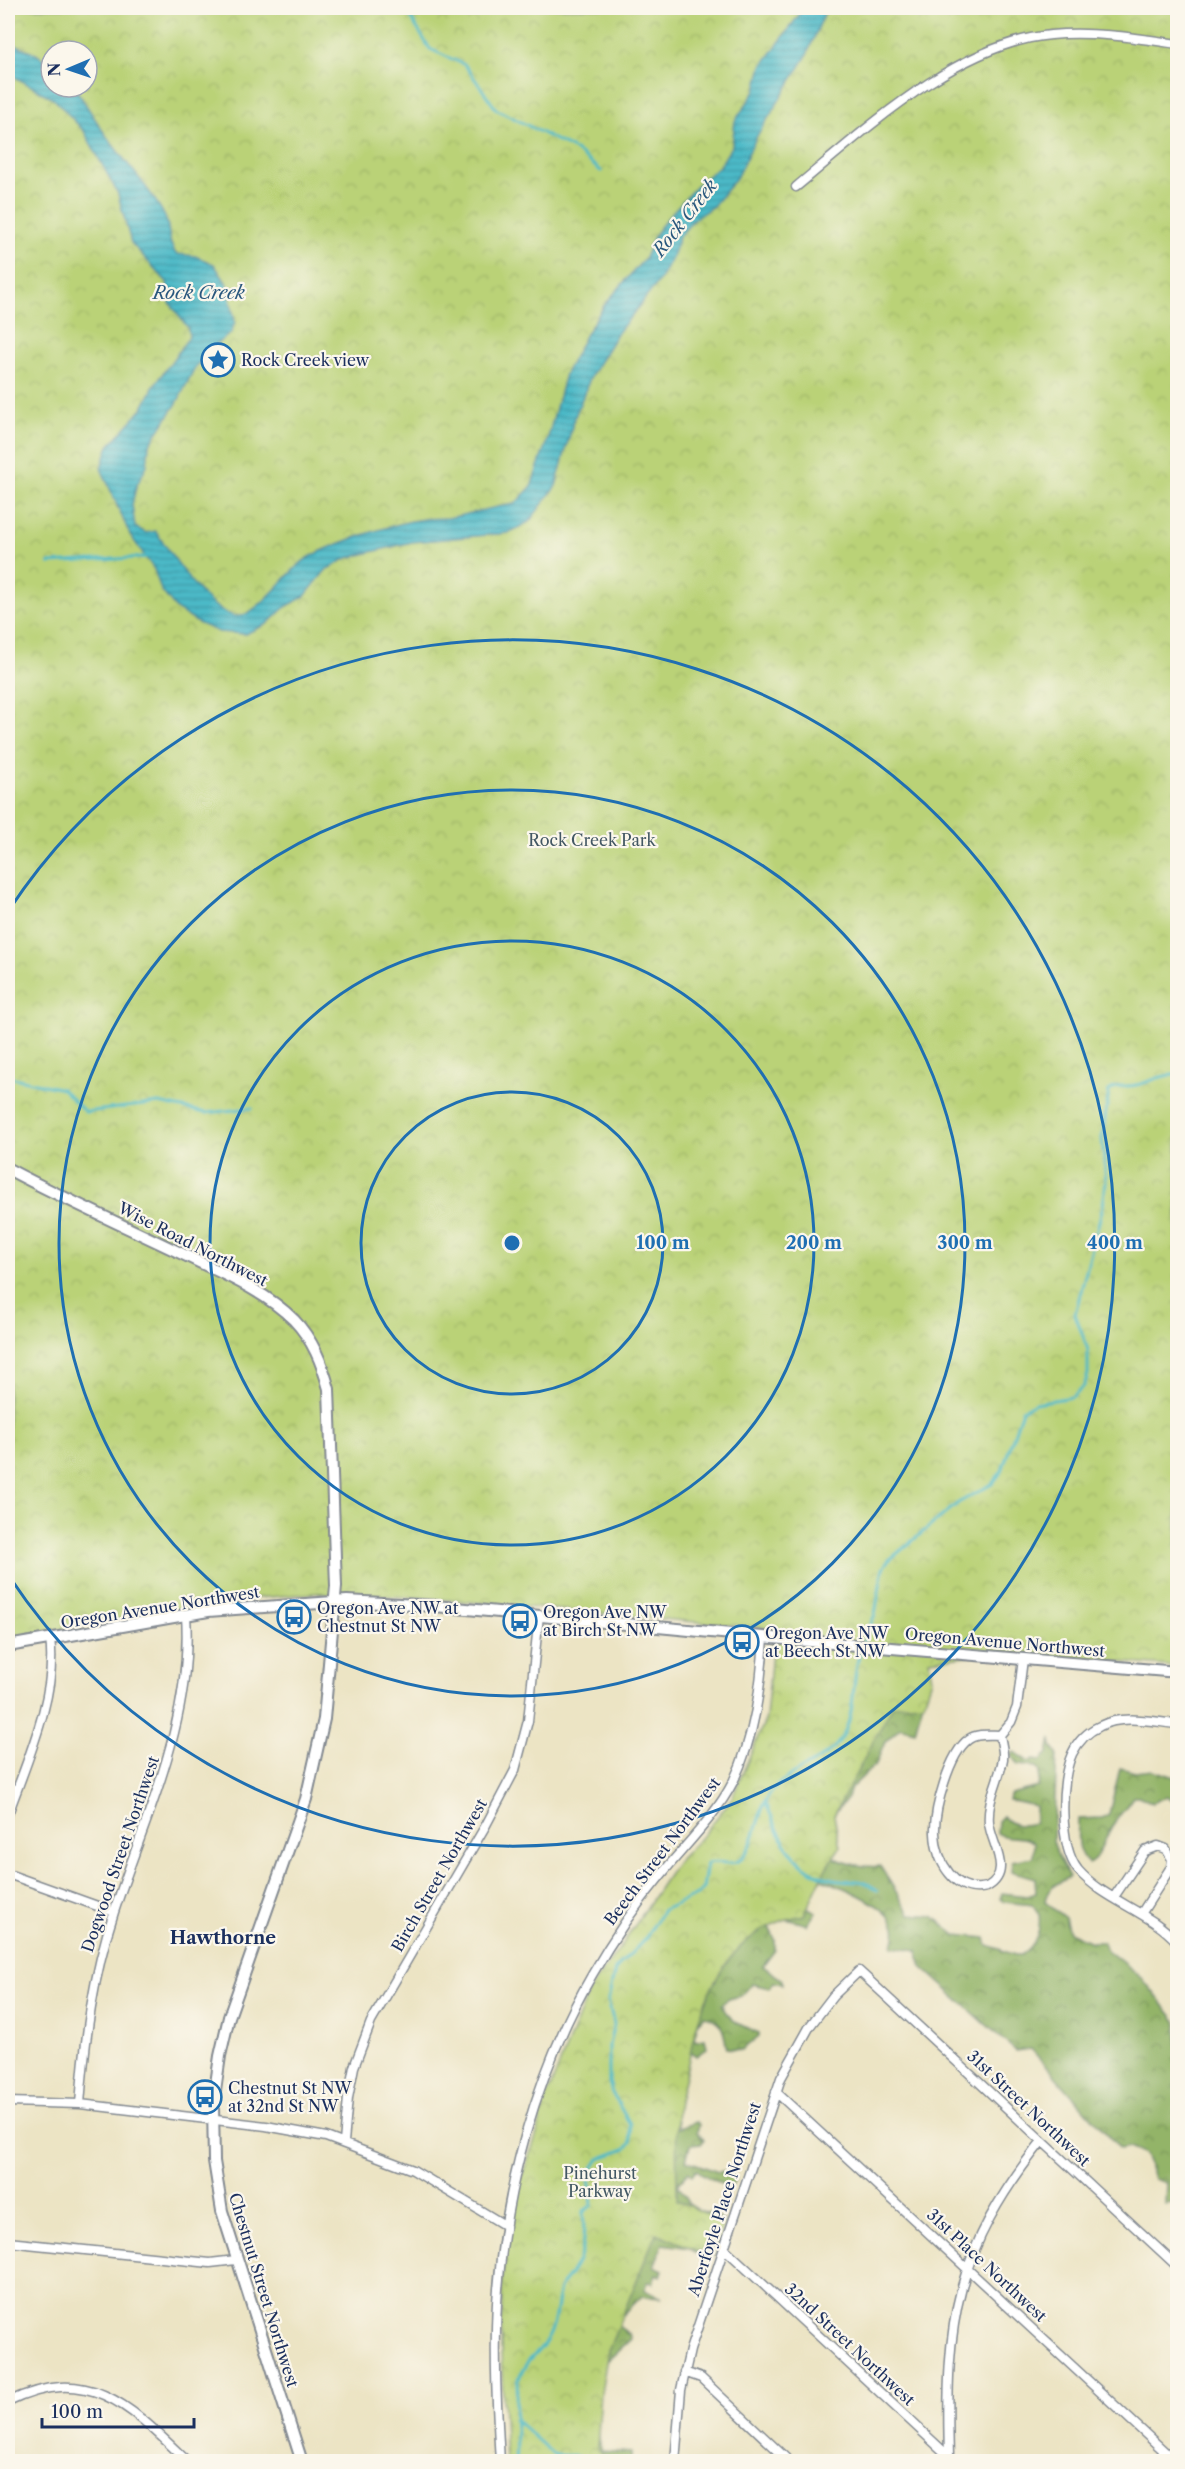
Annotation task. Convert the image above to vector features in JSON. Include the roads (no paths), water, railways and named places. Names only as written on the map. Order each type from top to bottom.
[{"type":"street","points":[[796,188],[905,102],[973,58],[994,49],[1049,35],[1080,34],[1178,44]]},
{"type":"street","name":"Wise Road Northwest","points":[[8,1169],[250,1288],[281,1308],[305,1334],[322,1365],[331,1405],[335,1601]]},
{"type":"street","name":"Oregon Avenue Northwest","points":[[8,1646],[186,1615],[335,1601],[397,1603],[1178,1672]]},
{"type":"street","name":"Chestnut Street Northwest","points":[[302,2462],[236,2260],[219,2199],[213,2120],[218,2068],[229,2017],[291,1844],[313,1770],[325,1711],[335,1601]]},
{"type":"street","name":"Dogwood Street Northwest","points":[[80,2104],[91,1997],[114,1912],[174,1738],[185,1678],[186,1615]]},
{"type":"street","name":"Birch Street Northwest","points":[[344,2142],[352,2075],[371,2022],[515,1770],[528,1721],[539,1616]]},
{"type":"street","name":"Beech Street Northwest","points":[[500,2462],[497,2304],[506,2226],[515,2177],[533,2111],[552,2057],[577,2002],[626,1922],[660,1876],[722,1801],[740,1766],[756,1715],[764,1637]]},
{"type":"street","points":[[8,1814],[40,1718],[51,1664],[50,1639]]},
{"type":"street","points":[[1000,1735],[976,1736],[962,1746],[945,1782],[936,1821],[936,1840],[949,1875],[961,1885],[972,1889],[991,1886],[1000,1870],[999,1853],[991,1831],[989,1814],[991,1795],[1003,1759],[1000,1735],[1011,1722],[1017,1707],[1023,1659]]},
{"type":"street","points":[[1178,1724],[1124,1720],[1106,1723],[1083,1737],[1070,1758],[1063,1826],[1068,1852],[1081,1873],[1163,1928],[1178,1943]]},
{"type":"street","points":[[1114,1897],[1145,1851],[1158,1846],[1166,1849],[1172,1859],[1171,1867],[1141,1914]]},
{"type":"street","points":[[8,1874],[114,1912]]},
{"type":"street","name":"Aberfoyle Place Northwest","points":[[675,2462],[676,2426],[684,2372],[776,2092],[804,2035],[833,1996],[858,1971]]},
{"type":"street","name":"31st Street Northwest","points":[[858,1971],[1178,2267]]},
{"type":"street","name":"31st Place Northwest","points":[[776,2092],[1176,2462]]},
{"type":"street","points":[[8,2102],[80,2104],[291,2130],[344,2142],[424,2176],[506,2226]]},
{"type":"street","points":[[952,2459],[951,2340],[957,2300],[967,2267],[993,2211],[1042,2141]]},
{"type":"street","points":[[8,2242],[210,2263],[236,2260]]},
{"type":"street","name":"32nd Street Northwest","points":[[724,2248],[952,2459]]},
{"type":"street","points":[[684,2372],[701,2378],[790,2462]]},
{"type":"street","points":[[8,2402],[28,2393],[56,2388],[79,2388],[104,2394],[134,2410],[188,2462]]},
{"type":"water","name":"Rock Creek","points":[[804,8],[831,8],[824,14],[806,57],[757,136],[736,178],[713,206],[694,219],[679,237],[671,259],[659,281],[616,335],[591,376],[574,419],[556,486],[529,522],[508,533],[412,542],[347,558],[326,570],[305,596],[284,608],[267,624],[245,634],[219,632],[198,623],[176,609],[161,590],[154,569],[130,535],[101,468],[109,446],[143,408],[154,386],[189,337],[188,328],[170,303],[167,282],[131,243],[118,194],[84,131],[54,99],[82,99],[158,205],[166,220],[176,254],[195,256],[214,264],[227,284],[235,322],[231,333],[206,352],[177,403],[149,445],[147,465],[136,487],[132,504],[135,527],[146,533],[155,531],[201,593],[223,612],[235,616],[243,615],[261,603],[305,560],[346,541],[413,521],[448,518],[515,504],[531,487],[548,438],[565,374],[587,332],[606,303],[645,258],[655,234],[669,216],[700,182],[719,167],[732,146],[735,121],[756,90],[762,66]]},
{"type":"water","name":"Rock Creek","points":[[8,41],[39,56],[39,91],[8,73]]},
{"type":"waterway","points":[[407,8],[430,49],[465,65],[496,109],[575,150],[601,171]]},
{"type":"waterway","points":[[49,563],[149,557]]},
{"type":"waterway","points":[[8,1074],[14,1078],[62,1089],[85,1112],[159,1103],[206,1113],[252,1108]]},
{"type":"waterway","points":[[863,1643],[875,1614],[883,1568],[888,1561],[958,1503],[992,1484],[1002,1471],[1022,1410],[1035,1403],[1072,1397],[1084,1386],[1088,1374],[1088,1350],[1075,1314],[1103,1206],[1106,1181],[1102,1138],[1109,1091],[1119,1086],[1132,1086],[1161,1077],[1178,1075]]},
{"type":"waterway","points":[[515,2462],[516,2400],[519,2379],[524,2367],[548,2338],[553,2326],[561,2286],[577,2263],[582,2249],[583,2212],[592,2205],[589,2177],[591,2171],[599,2159],[625,2149],[631,2142],[630,2124],[612,2093],[609,2082],[609,2045],[614,2024],[608,2000],[615,1970],[645,1939],[663,1910],[697,1895],[703,1888],[707,1863],[735,1862],[744,1855],[772,1791],[780,1783],[826,1754],[841,1739],[850,1717],[861,1649]]},
{"type":"waterway","points":[[765,1801],[782,1839],[797,1860],[807,1868],[833,1879],[866,1883],[877,1890]]},
{"type":"waterway","points":[[514,2419],[553,2454],[575,2456],[586,2462]]},
{"type":"place","name":"Rock Creek view","points":[[218,360]]},
{"type":"place","name":"Oregon Ave NW at Chestnut St NW","points":[[294,1617]]},
{"type":"place","name":"Oregon Ave NW at Birch St NW","points":[[520,1621]]},
{"type":"place","name":"Oregon Ave NW at Beech St NW","points":[[742,1642]]},
{"type":"place","name":"Chestnut St NW at 32nd St NW","points":[[205,2097]]},
{"type":"district","name":"Hawthorne","points":[[223,1938]]},
{"type":"park label","name":"Rock Creek Park","points":[[592,840]]},
{"type":"park label","name":"Pinehurst Parkway","points":[[600,2182]]}]
